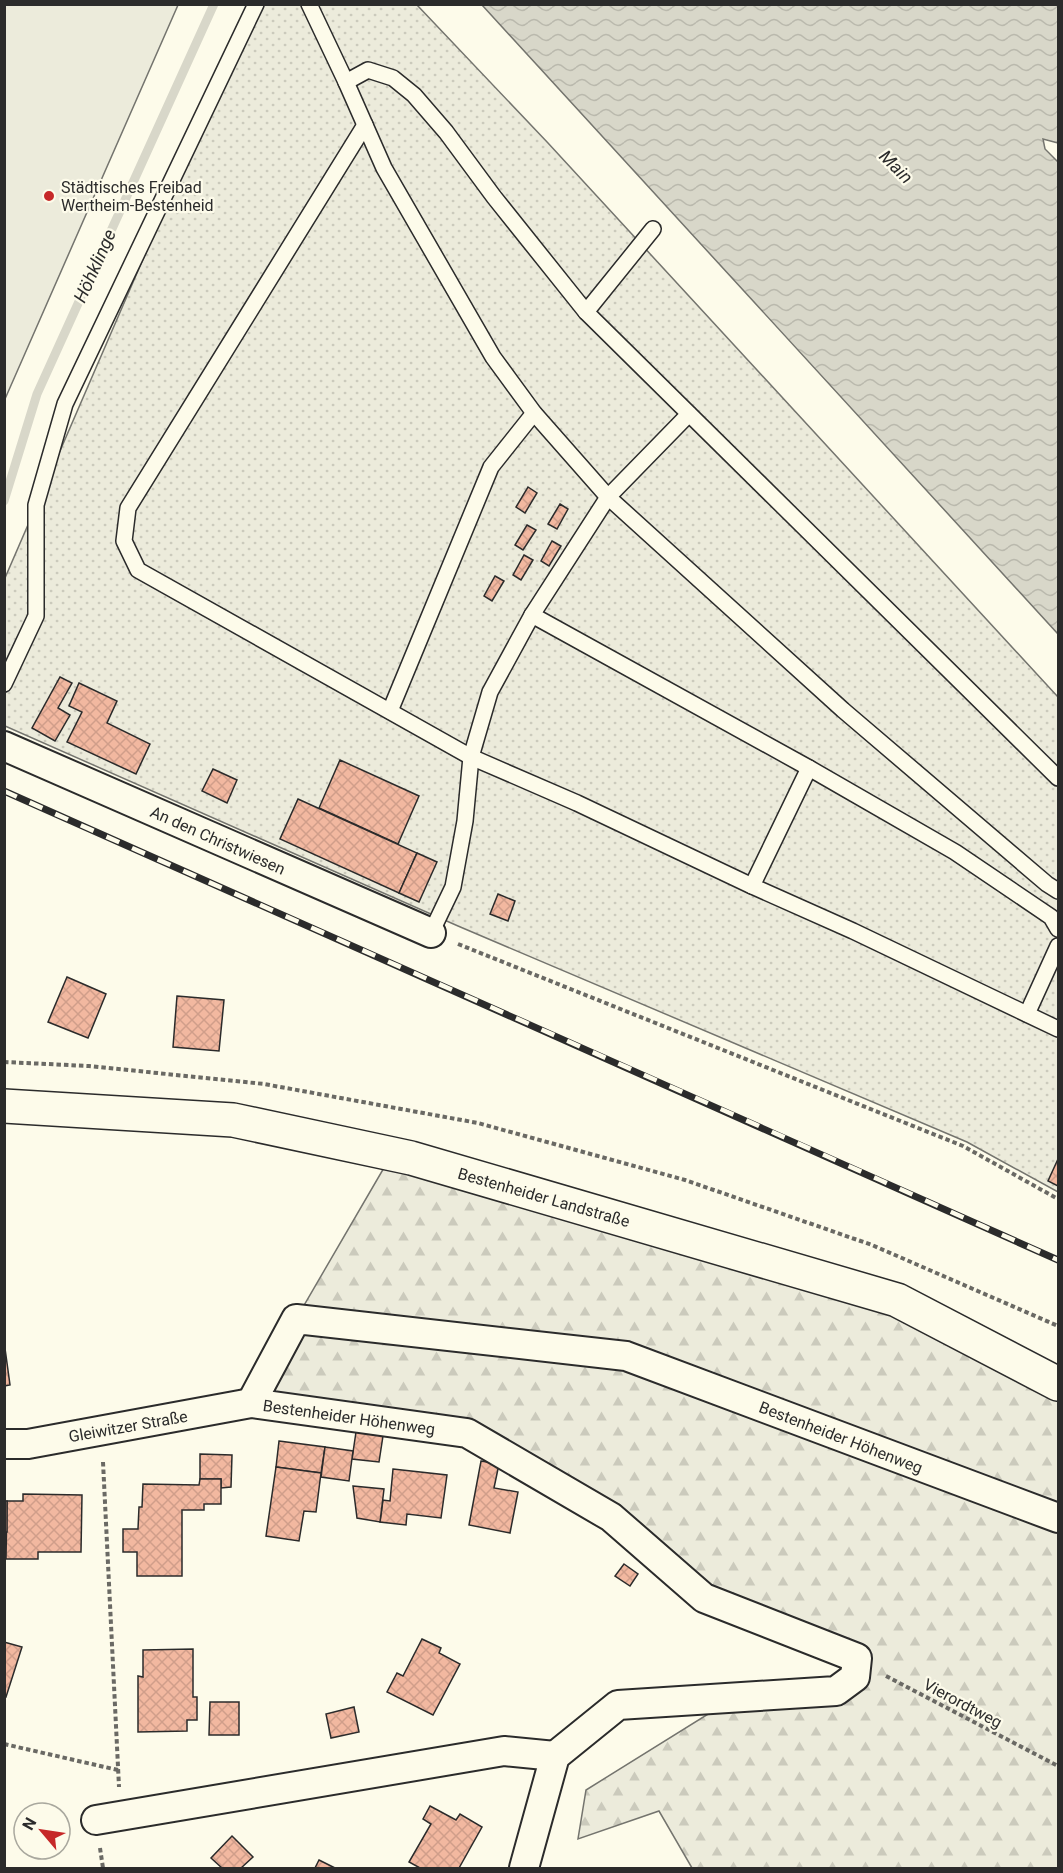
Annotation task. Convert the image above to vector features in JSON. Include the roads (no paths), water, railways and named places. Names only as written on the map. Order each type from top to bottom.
[{"type":"main road","name":"Bestenheider Landstraße","points":[[4,1106],[232,1120],[411,1158],[897,1300],[1059,1384]]},
{"type":"street","name":"An den Christwiesen","points":[[4,746],[431,933]]},
{"type":"street","name":"Bestenheider Höhenweg","points":[[555,1756],[618,1705],[836,1692],[855,1677],[857,1658],[704,1598],[611,1516],[467,1433],[251,1403],[296,1319],[626,1356],[1059,1518]]},
{"type":"street","name":"Gleiwitzer Straße","points":[[4,1444],[28,1444],[251,1403]]},
{"type":"street","points":[[108,1819],[504,1751],[555,1756],[524,1869]]},
{"type":"lane","points":[[4,684],[36,616],[36,505],[65,404],[256,4]]},
{"type":"lane","points":[[309,4],[384,168],[493,357],[534,413],[608,497],[843,710],[1038,876],[1059,891]]},
{"type":"lane","points":[[346,82],[368,70],[393,78],[414,95],[446,132],[494,197],[586,312],[1059,778]]},
{"type":"lane","points":[[365,125],[128,508],[124,541],[138,570],[471,757],[577,803],[1059,1029]]},
{"type":"lane","points":[[586,312],[652,229]]},
{"type":"lane","points":[[390,711],[491,467],[534,413]]},
{"type":"lane","points":[[431,933],[453,887],[465,822],[471,757],[490,692],[531,615],[608,497],[688,414]]},
{"type":"lane","points":[[531,615],[809,768],[955,852],[1051,917],[1059,929]]},
{"type":"lane","points":[[752,886],[809,768]]},
{"type":"lane","points":[[1027,1014],[1059,946]]},
{"type":"water","name":"Main","points":[[482,5],[1058,5],[1058,143],[1043,139],[1045,149],[1058,162],[1058,634]]},
{"type":"waterway","name":"Höhklinge","points":[[4,501],[37,394],[214,4]]},
{"type":"railway","points":[[4,791],[1058,1260]]},
{"type":"place","name":"Städtisches Freibad Wertheim-Bestenheid","points":[[49,196]]}]
